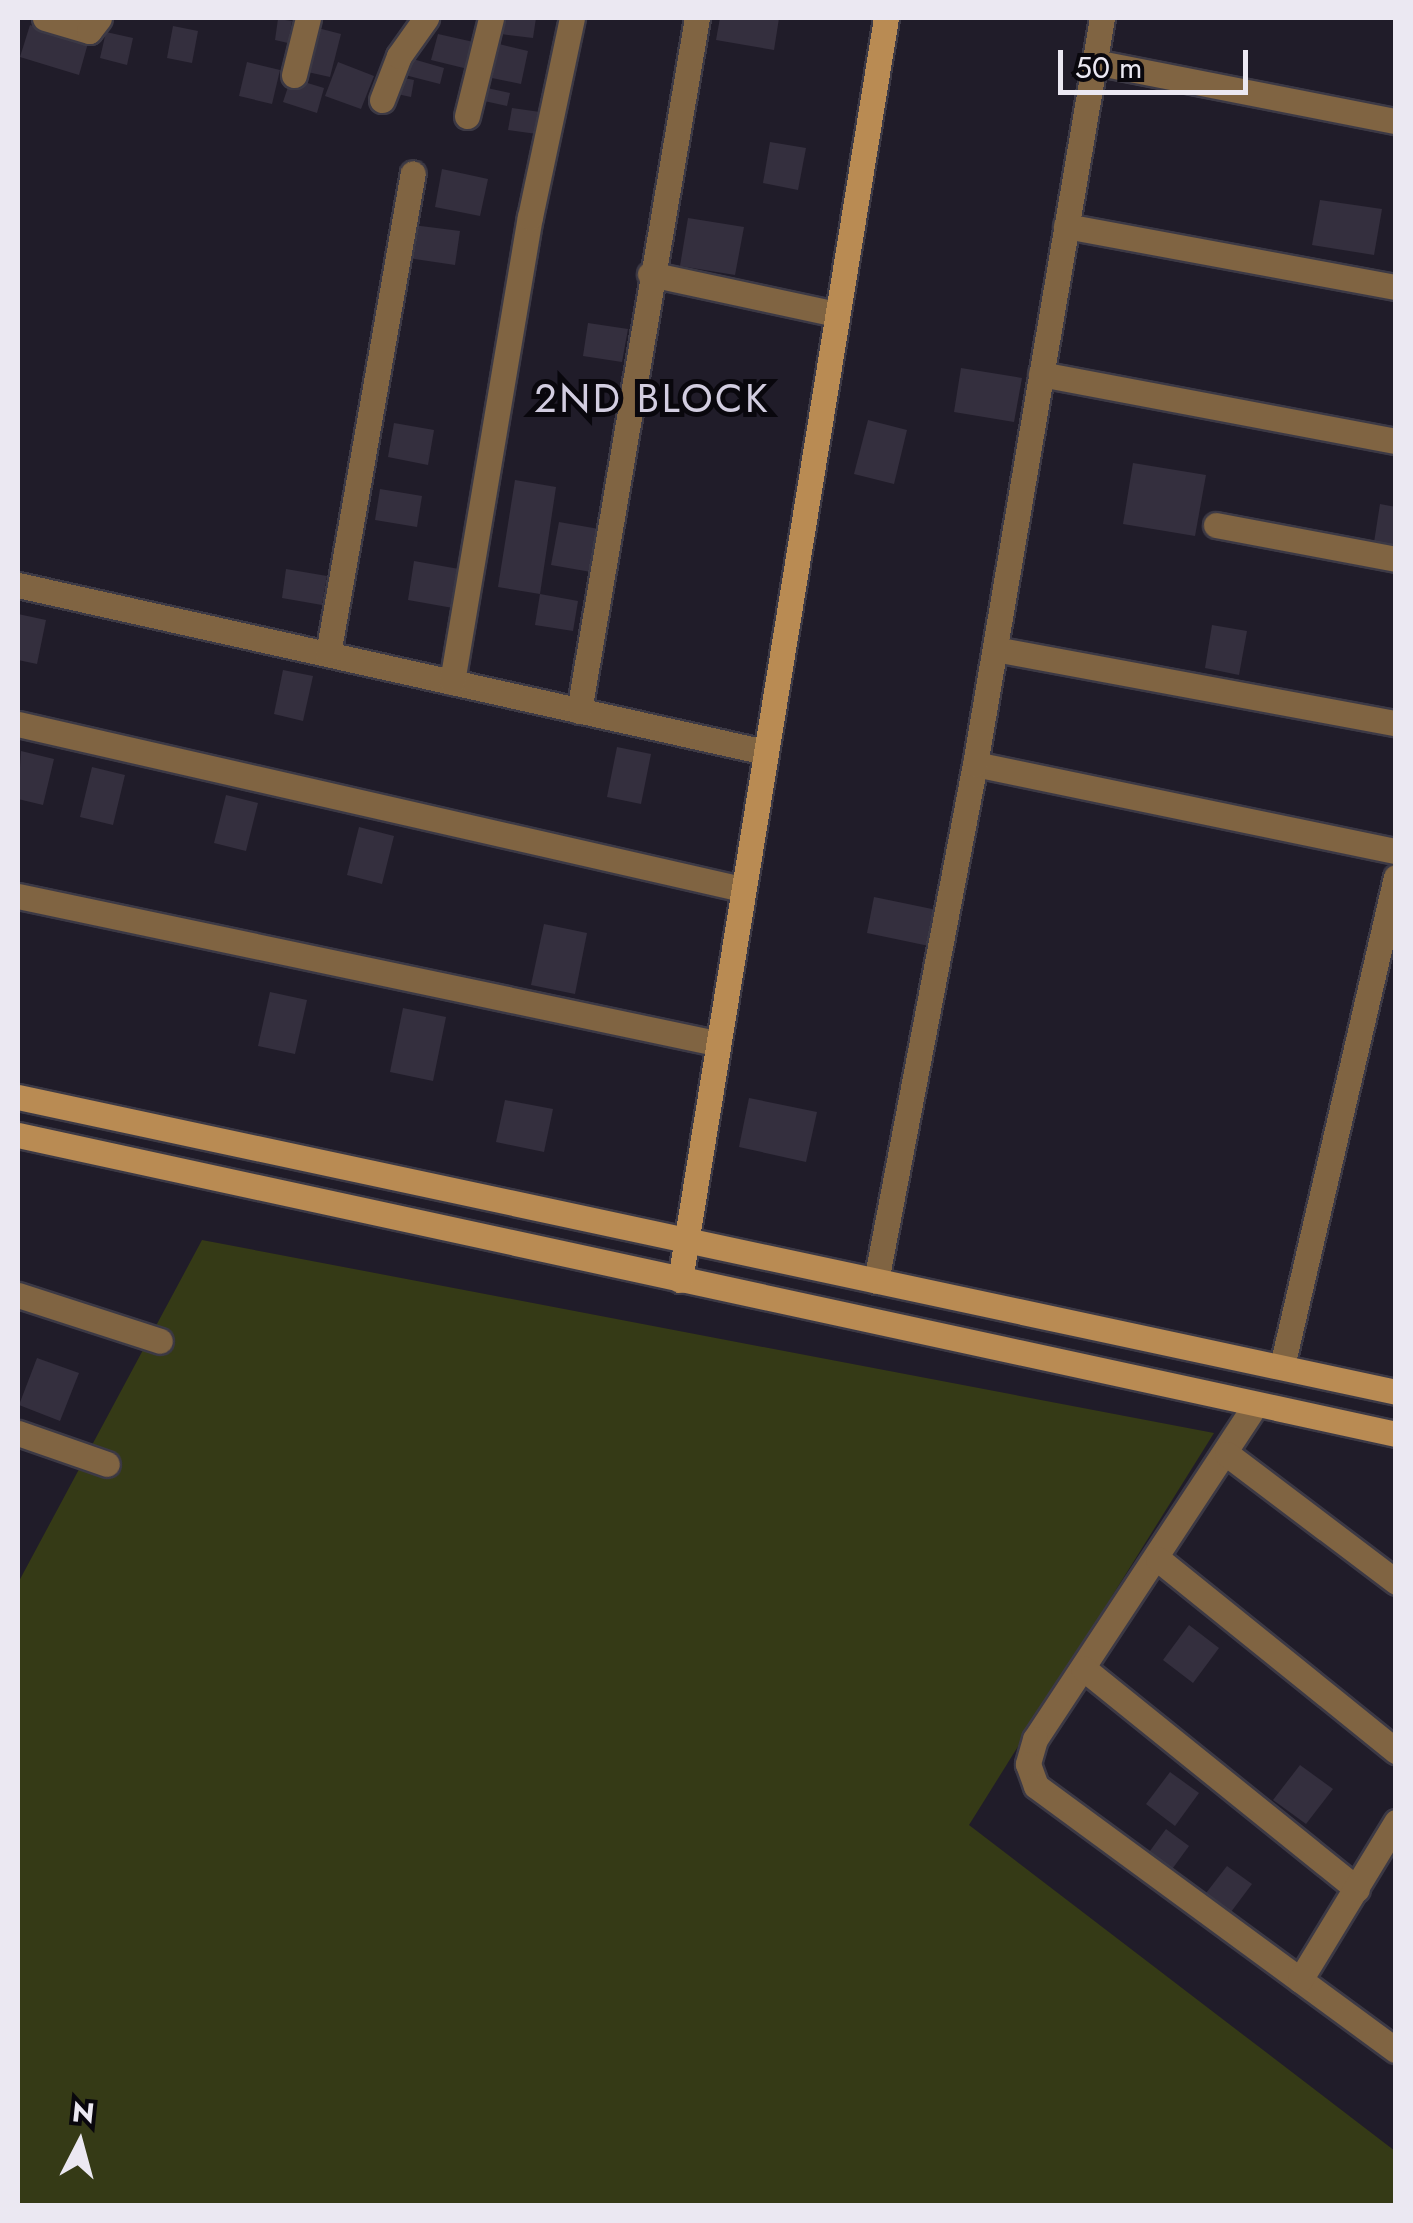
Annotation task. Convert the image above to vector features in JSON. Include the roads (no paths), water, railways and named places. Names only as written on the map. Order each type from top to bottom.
[{"type":"street","points":[[45,18],[89,30],[99,18]]},
{"type":"street","points":[[294,74],[308,18]]},
{"type":"street","points":[[382,100],[400,56],[426,18]]},
{"type":"street","points":[[467,116],[491,18]]},
{"type":"street","points":[[452,682],[530,217],[572,18]]},
{"type":"street","points":[[579,710],[650,274],[697,18]]},
{"type":"street","points":[[680,1280],[886,18]]},
{"type":"street","points":[[876,1281],[975,764],[1102,18]]},
{"type":"street","points":[[1094,62],[1396,121]]},
{"type":"street","points":[[328,654],[413,173]]},
{"type":"street","points":[[1066,226],[1396,287]]},
{"type":"street","points":[[650,274],[837,314]]},
{"type":"street","points":[[1041,374],[1396,442]]},
{"type":"street","points":[[1216,524],[1396,559]]},
{"type":"street","points":[[18,585],[765,752]]},
{"type":"street","points":[[995,649],[1396,722]]},
{"type":"street","points":[[18,724],[742,890]]},
{"type":"street","points":[[975,764],[1396,851]]},
{"type":"street","points":[[1282,1366],[1396,878]]},
{"type":"street","points":[[18,896],[716,1043]]},
{"type":"street","points":[[18,1097],[1396,1392]]},
{"type":"street","points":[[18,1135],[1396,1434]]},
{"type":"street","points":[[18,1295],[160,1341]]},
{"type":"street","points":[[1256,1404],[1158,1560],[1029,1752],[1036,1786],[1396,2050]]},
{"type":"street","points":[[18,1432],[107,1464]]},
{"type":"street","points":[[1226,1454],[1396,1582]]},
{"type":"street","points":[[1158,1560],[1396,1751]]},
{"type":"street","points":[[1083,1668],[1357,1889]]},
{"type":"street","points":[[1300,1980],[1396,1822]]},
{"type":"district","name":"2ND BLOCK","points":[[652,398]]}]
